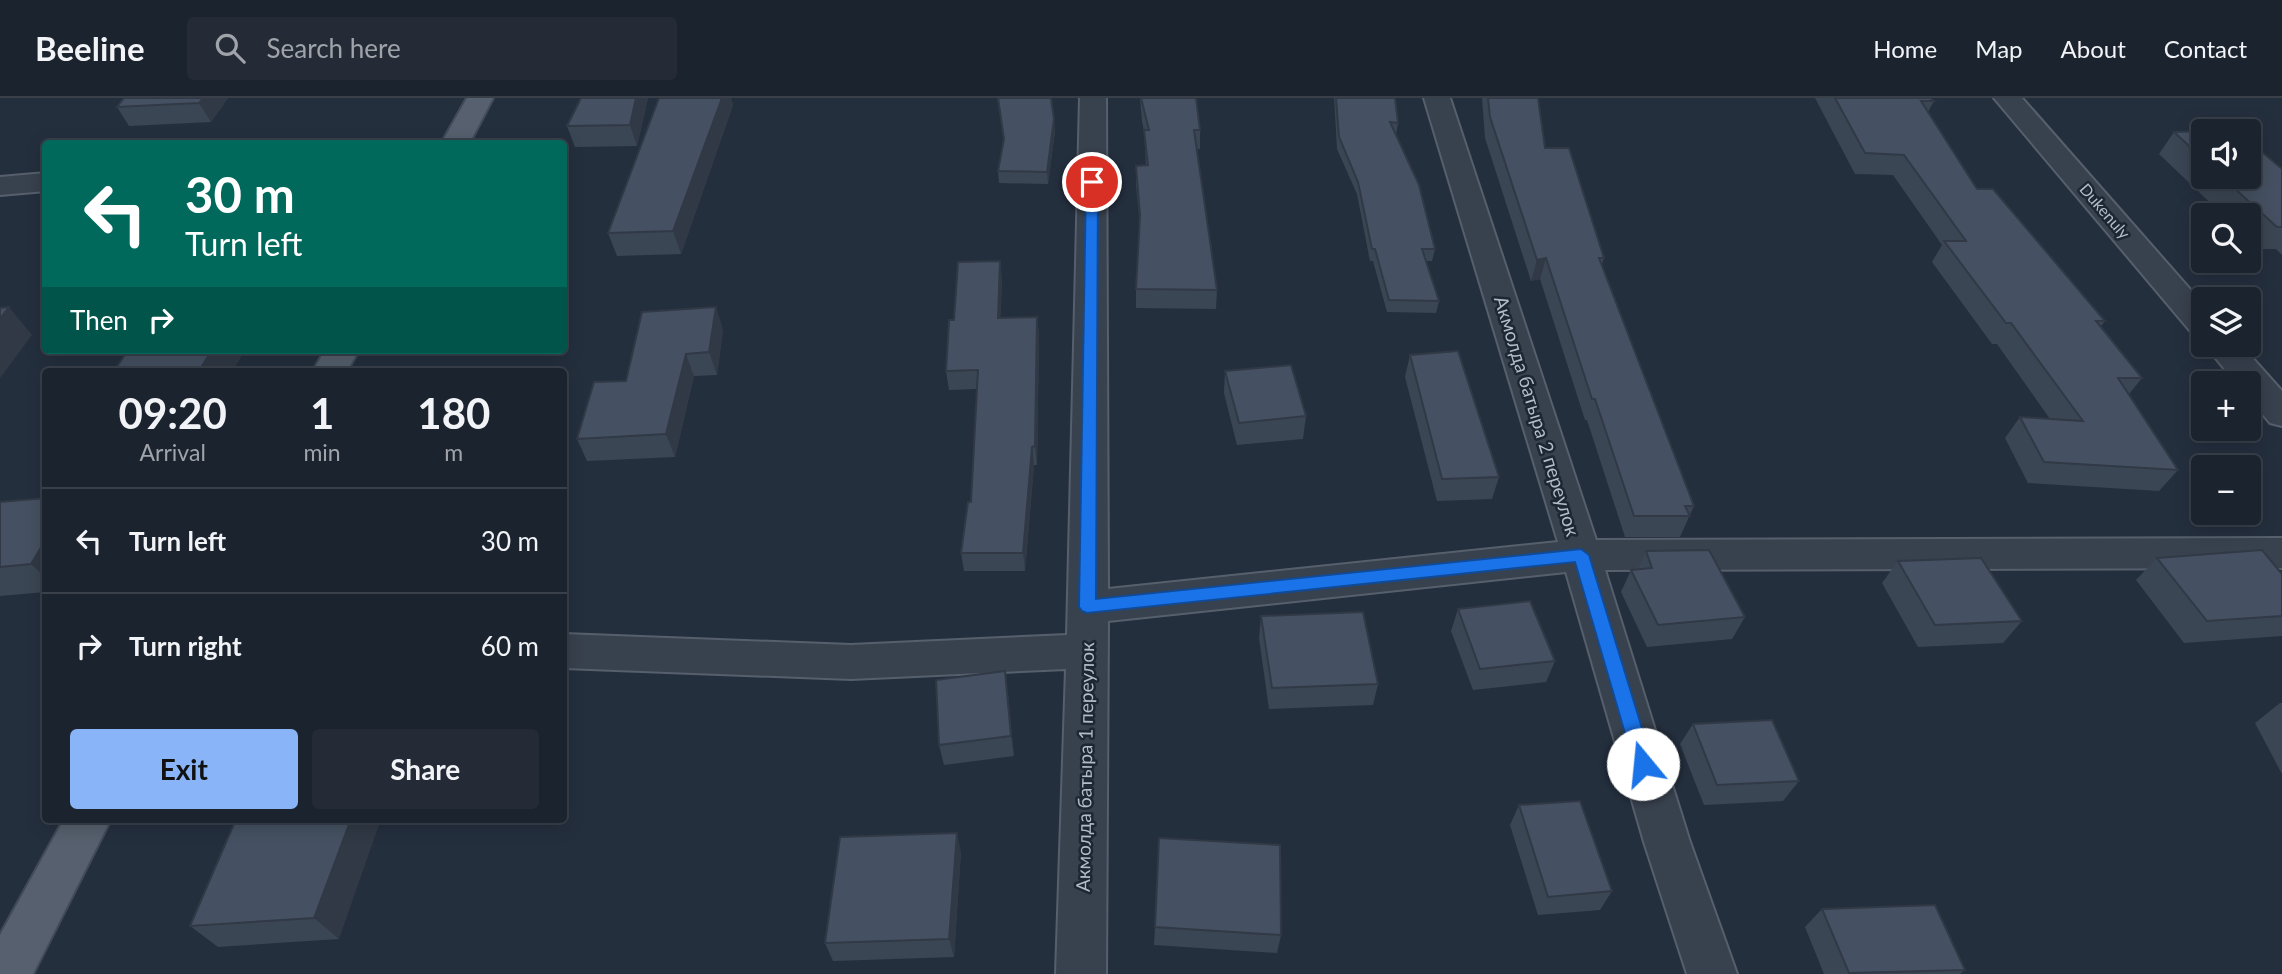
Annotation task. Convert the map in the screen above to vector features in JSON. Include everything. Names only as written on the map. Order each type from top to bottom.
[{"type":"main road","points":[[457,140],[480,98]]},
{"type":"main road","points":[[6,974],[86,823]]},
{"type":"street","name":"Акмолда батыра 1 переулок","points":[[1081,974],[1093,98]]},
{"type":"street","name":"Акмолда батыра 2 переулок","points":[[1437,98],[1581,555],[1667,842],[1712,974]]},
{"type":"street","name":"Dukenuly","points":[[2007,98],[2191,310]]},
{"type":"street","points":[[0,186],[42,182]]},
{"type":"street","points":[[2232,357],[2282,414]]},
{"type":"street","points":[[1087,607],[1581,555],[2282,554]]},
{"type":"street","points":[[567,651],[851,662],[1087,651]]},
{"type":"building","points":[[124,98],[203,98],[199,103],[117,107]]},
{"type":"building","points":[[581,98],[636,98],[630,125],[567,126]]},
{"type":"building","points":[[659,98],[722,98],[673,231],[608,233]]},
{"type":"building","points":[[998,98],[1051,98],[1054,119],[1047,172],[998,171],[1004,139]]},
{"type":"building","points":[[1141,98],[1196,98],[1200,130],[1194,130],[1217,290],[1136,289],[1140,215],[1136,166],[1148,165],[1144,130],[1149,130]]},
{"type":"building","points":[[1336,98],[1395,98],[1398,123],[1390,122],[1419,185],[1435,249],[1422,249],[1439,301],[1389,300],[1375,249],[1372,249],[1358,182],[1339,137]]},
{"type":"building","points":[[1488,98],[1538,98],[1545,148],[1569,148],[1604,258],[1599,258],[1694,506],[1685,506],[1690,516],[1634,516],[1546,258],[1537,260],[1490,117]]},
{"type":"building","points":[[1835,98],[1930,98],[1934,101],[1921,101],[1977,189],[1993,189],[2105,321],[2096,321],[2142,378],[2118,378],[2178,470],[2044,462],[2020,417],[2083,421],[2011,323],[2006,323],[1944,241],[1966,241],[1904,155],[1865,153]]},
{"type":"building","points":[[2191,131],[2191,148],[2174,132]]},
{"type":"building","points":[[2261,151],[2282,169],[2282,227],[2277,227],[2261,212],[2261,203],[2251,203],[2235,189],[2261,189]]},
{"type":"building","points":[[1000,261],[998,318],[1037,317],[1035,446],[1032,447],[1023,553],[961,553],[968,502],[971,502],[978,370],[946,371],[949,320],[954,320],[958,262]]},
{"type":"building","points":[[9,307],[0,319],[0,308]]},
{"type":"building","points":[[716,307],[709,352],[686,354],[666,434],[577,439],[594,382],[626,381],[642,312]]},
{"type":"building","points":[[1458,351],[1499,477],[1442,479],[1410,355]]},
{"type":"building","points":[[125,354],[210,354],[201,368],[116,368]]},
{"type":"building","points":[[1291,365],[1306,416],[1239,423],[1225,371]]},
{"type":"building","points":[[42,498],[42,546],[31,564],[0,567],[0,502]]},
{"type":"building","points":[[1709,550],[1745,617],[1658,625],[1631,570],[1652,568],[1646,551]]},
{"type":"building","points":[[2262,550],[2282,574],[2282,616],[2207,621],[2157,558]]},
{"type":"building","points":[[1981,558],[2022,621],[1935,625],[1898,561]]},
{"type":"building","points":[[1530,601],[1555,661],[1480,669],[1458,609]]},
{"type":"building","points":[[1363,612],[1378,684],[1272,688],[1261,616]]},
{"type":"building","points":[[1005,671],[1011,736],[939,745],[936,680]]},
{"type":"building","points":[[1772,720],[1799,781],[1717,785],[1693,724]]},
{"type":"building","points":[[1580,801],[1612,891],[1548,897],[1519,805]]},
{"type":"building","points":[[234,823],[350,823],[314,918],[190,926]]},
{"type":"building","points":[[957,833],[949,939],[825,943],[840,837]]},
{"type":"building","points":[[1159,838],[1280,845],[1281,935],[1155,927]]},
{"type":"building","points":[[1935,905],[1965,970],[1849,973],[1822,909]]},
{"type":"route","points":[[1092,182],[1087,607],[1581,555],[1643,764]]}]
